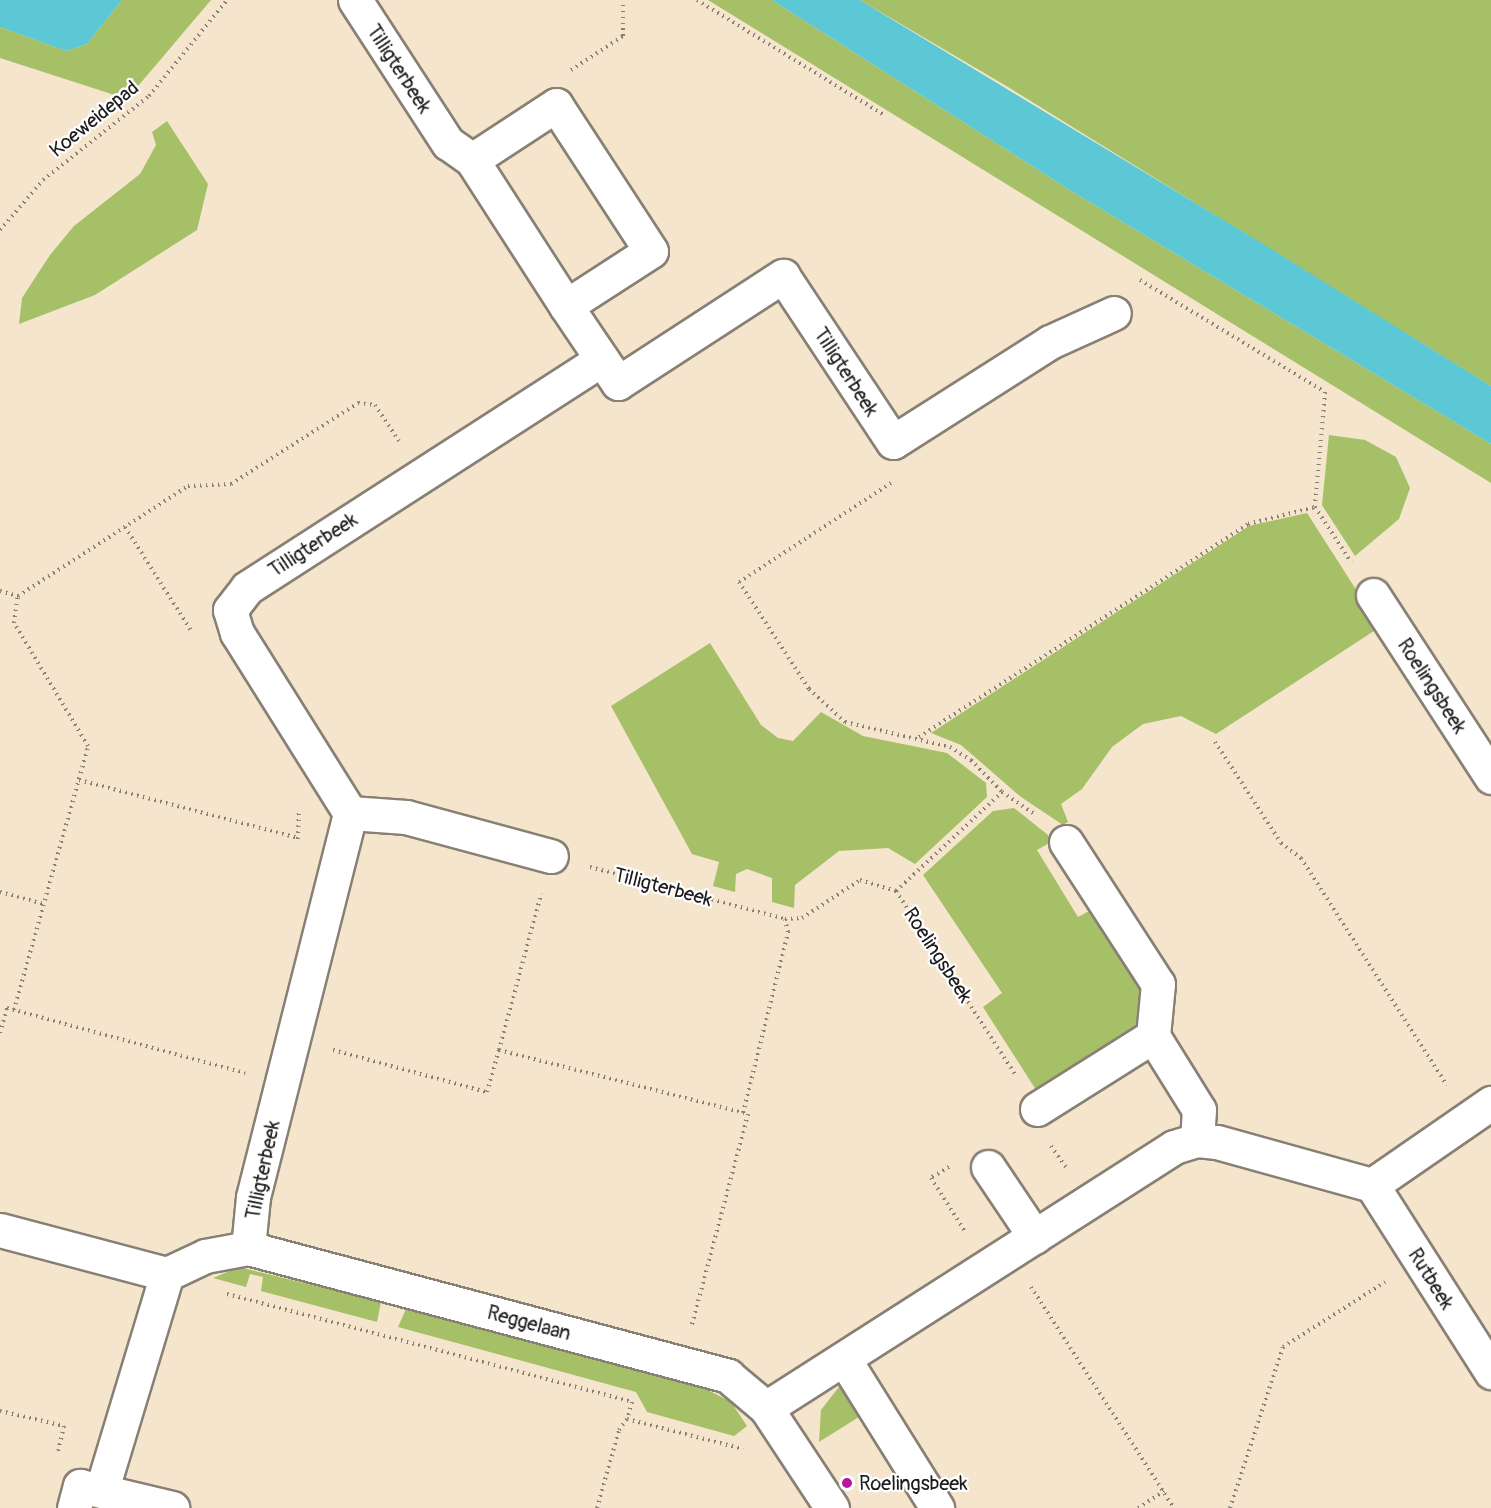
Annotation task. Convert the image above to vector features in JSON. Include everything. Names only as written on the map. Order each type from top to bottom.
[{"type":"street","name":"Tilligterbeek","points":[[355,0],[448,143],[472,160],[618,383],[783,276],[893,442]]},
{"type":"street","points":[[472,160],[556,105],[651,251],[566,306]]},
{"type":"street","points":[[893,442],[1050,342],[1114,313]]},
{"type":"street","name":"Tilligterbeek","points":[[248,1248],[253,1197],[350,813],[237,633],[230,610],[247,588],[602,359]]},
{"type":"street","name":"Roelingsbeek","points":[[1373,595],[1491,777]]},
{"type":"street","points":[[350,813],[406,818],[551,856]]},
{"type":"street","points":[[1066,842],[1158,984],[1153,1036],[1199,1110],[1197,1140]]},
{"type":"street","points":[[1037,1109],[1153,1036]]},
{"type":"street","points":[[773,1417],[844,1359],[1174,1147],[1197,1140],[1372,1185],[1480,1111]]},
{"type":"street","points":[[988,1167],[1022,1245]]},
{"type":"street","name":"Rutbeek","points":[[1372,1185],[1491,1372]]},
{"type":"street","points":[[0,1230],[167,1274],[85,1494],[172,1508]]},
{"type":"street","name":"Reggelaan","points":[[167,1274],[205,1256],[248,1248],[728,1376],[773,1417],[832,1508]]},
{"type":"street","points":[[844,1359],[937,1508]]},
{"type":"path","name":"Koeweidepad","points":[[0,230],[43,180],[149,96],[227,0]]},
{"type":"path","points":[[556,105],[565,74],[623,36],[623,0]]},
{"type":"path","points":[[697,0],[884,115]]},
{"type":"path","points":[[1114,313],[1133,275],[1325,392],[1314,507],[1373,595]]},
{"type":"path","points":[[0,591],[18,596],[188,486],[231,484],[358,403],[375,405],[421,476]]},
{"type":"path","points":[[893,442],[897,479],[739,582],[826,707],[864,730],[919,737],[971,760],[1002,792],[1066,842]]},
{"type":"path","points":[[919,737],[1248,524],[1314,507]]},
{"type":"path","points":[[14,1010],[88,746],[14,623],[18,596]]},
{"type":"path","points":[[1215,742],[1281,843],[1301,858],[1480,1111]]},
{"type":"path","points":[[79,780],[298,839],[350,813]]},
{"type":"path","points":[[896,891],[1002,792]]},
{"type":"path","points":[[291,1052],[331,1049],[487,1092],[551,856]]},
{"type":"path","name":"Tilligterbeek","points":[[551,856],[785,919],[802,918]]},
{"type":"path","name":"Roelingsbeek","points":[[802,918],[860,880],[896,891],[1037,1109],[1040,1128],[1088,1203]]},
{"type":"path","points":[[0,892],[44,904]]},
{"type":"path","points":[[743,1113],[788,932],[785,919]]},
{"type":"path","points":[[0,1033],[7,1008],[283,1084]]},
{"type":"path","points":[[499,1050],[748,1114],[682,1363]]},
{"type":"path","points":[[1022,1245],[1174,1508]]},
{"type":"path","points":[[1230,1508],[1283,1347],[1419,1260]]},
{"type":"path","points":[[216,1291],[632,1402],[627,1419],[618,1430],[597,1508]]},
{"type":"path","points":[[0,1411],[64,1426],[57,1459],[72,1463],[85,1494]]},
{"type":"path","points":[[627,1419],[743,1449],[773,1417]]},
{"type":"path","points":[[1138,1508],[1164,1491]]},
{"type":"green space","points":[[122,0],[211,0],[127,99],[0,58],[0,27],[66,51],[87,44]]},
{"type":"green space","points":[[708,0],[772,0],[1068,189],[1491,444],[1491,483]]},
{"type":"green space","points":[[860,0],[1491,0],[1491,386],[1008,87]]},
{"type":"green space","points":[[167,121],[208,184],[197,230],[95,295],[19,324],[22,298],[50,255],[74,226],[140,174],[156,145],[152,132]]},
{"type":"green space","points":[[1329,435],[1365,440],[1396,457],[1410,488],[1399,519],[1355,556],[1322,505]]},
{"type":"green space","points":[[1307,513],[1380,627],[1216,734],[1181,716],[1143,724],[1112,747],[1082,789],[1061,804],[1068,822],[1063,825],[1021,797],[961,745],[931,733],[1249,526]]},
{"type":"green space","points":[[710,643],[761,725],[778,738],[793,741],[821,712],[863,736],[947,753],[986,783],[987,797],[915,864],[888,848],[839,851],[795,885],[794,908],[772,902],[772,878],[747,869],[736,874],[735,892],[713,886],[719,862],[692,854],[611,706]]},
{"type":"green space","points":[[1014,808],[1048,835],[1051,842],[1037,850],[1078,917],[1093,909],[1142,985],[1135,1030],[1038,1093],[983,1007],[1002,993],[923,875],[993,811]]},
{"type":"green space","points":[[239,1267],[381,1302],[377,1322],[261,1291],[263,1277],[250,1274],[246,1287],[213,1278]]},
{"type":"green space","points":[[406,1309],[708,1390],[731,1402],[747,1426],[734,1436],[647,1412],[636,1392],[398,1327]]},
{"type":"green space","points":[[842,1383],[862,1415],[819,1442],[821,1410]]},
{"type":"water","points":[[0,0],[122,0],[87,44],[66,51],[0,27]]},
{"type":"water","points":[[772,0],[860,0],[1268,247],[1491,386],[1491,444],[1068,189]]},
{"type":"place","name":"Roelingsbeek","points":[[847,1483]]}]
